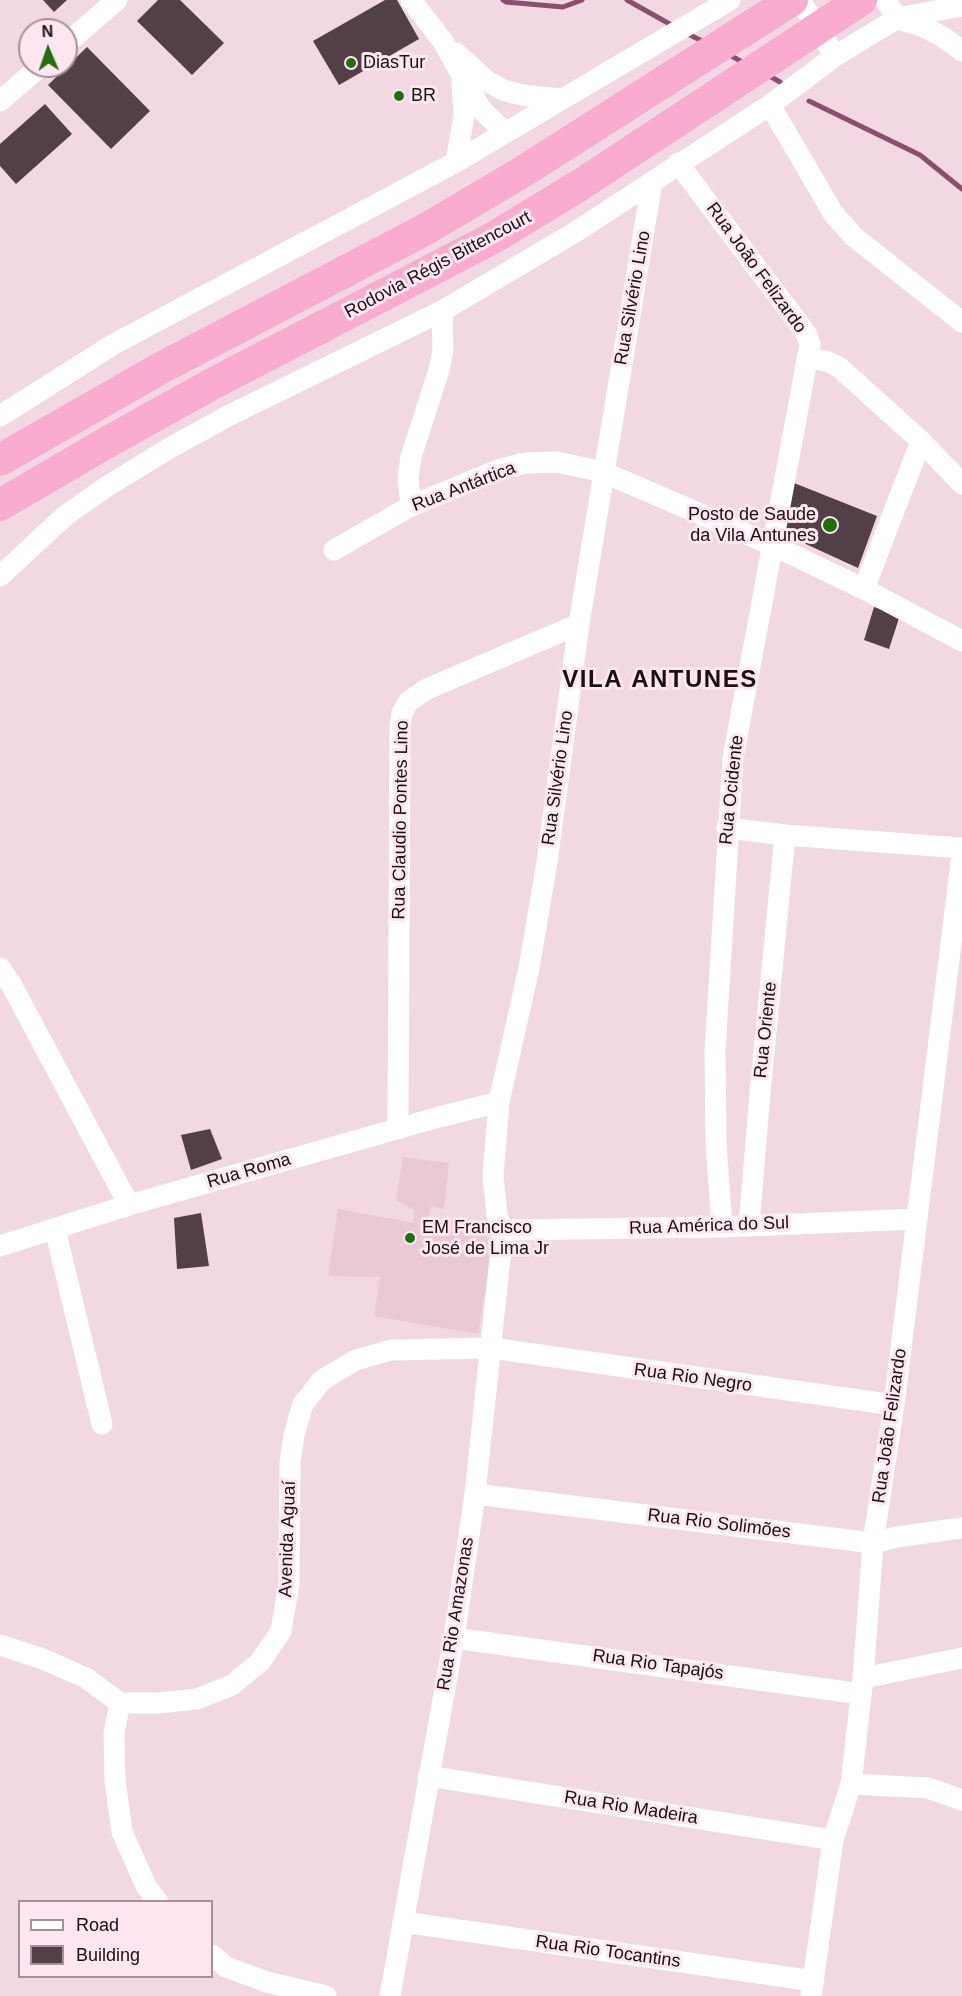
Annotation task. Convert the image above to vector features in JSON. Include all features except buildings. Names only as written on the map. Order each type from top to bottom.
[{"type":"highway","name":"Rodovia Régis Bittencourt","points":[[0,460],[160,368],[426,229],[524,171],[792,0]]},
{"type":"highway","name":"Rodovia Régis Bittencourt","points":[[0,505],[106,442],[212,384],[493,238],[580,185],[861,0]]},
{"type":"street","points":[[78,34],[117,0]]},
{"type":"street","points":[[411,0],[442,40],[481,109],[505,134]]},
{"type":"street","points":[[800,0],[835,56]]},
{"type":"street","points":[[885,0],[898,18],[924,27],[962,51]]},
{"type":"street","points":[[0,416],[114,344],[456,162],[727,2]]},
{"type":"street","points":[[0,576],[66,515],[168,449],[228,416],[442,311],[577,231],[770,105],[835,56],[898,18],[962,6]]},
{"type":"street","points":[[442,40],[487,81],[503,90],[522,95],[561,99]]},
{"type":"street","points":[[456,162],[464,116],[462,76]]},
{"type":"street","points":[[0,101],[27,78]]},
{"type":"street","points":[[770,105],[828,205],[846,229],[962,322]]},
{"type":"street","name":"Rua João Felizardo","points":[[678,164],[806,333],[810,344],[808,358],[826,361],[839,367],[921,441],[962,484]]},
{"type":"street","name":"Rua Silvério Lino","points":[[503,1230],[497,1216],[493,1176],[499,1102],[529,968],[539,909],[579,624],[652,182]]},
{"type":"street","points":[[411,506],[408,478],[411,457],[441,360],[442,311]]},
{"type":"street","name":"Rua Ocidente","points":[[722,1227],[716,1143],[715,1050],[733,758],[808,358]]},
{"type":"street","points":[[864,589],[921,441]]},
{"type":"street","name":"Rua Antártica","points":[[334,550],[411,506],[498,470],[525,463],[556,462],[603,472],[772,546],[864,589],[962,641]]},
{"type":"street","name":"Rua Claudio Pontes Lino","points":[[398,1128],[402,712],[409,700],[427,689],[579,624]]},
{"type":"street","points":[[727,828],[785,835],[962,848]]},
{"type":"street","name":"Rua Oriente","points":[[749,1225],[785,835]]},
{"type":"street","name":"Rua João Felizardo","points":[[812,1989],[833,1840],[851,1784],[862,1686],[873,1543],[894,1406],[916,1220],[953,992],[962,854]]},
{"type":"street","points":[[0,968],[11,984],[129,1205]]},
{"type":"street","name":"Rua Roma","points":[[0,1246],[129,1205],[398,1128],[499,1102]]},
{"type":"street","name":"Rua América do Sul","points":[[503,1230],[722,1227],[916,1220]]},
{"type":"street","points":[[55,1229],[102,1424]]},
{"type":"street","name":"Rua Rio Amazonas","points":[[390,1996],[454,1638],[475,1494],[503,1230]]},
{"type":"street","name":"Rua Rio Negro","points":[[491,1348],[894,1406]]},
{"type":"street","name":"Avenida Aguaí","points":[[120,1703],[158,1703],[197,1699],[232,1685],[260,1662],[281,1631],[289,1584],[290,1462],[294,1435],[303,1404],[322,1380],[356,1360],[391,1350],[491,1348]]},
{"type":"street","name":"Rua Rio Solimões","points":[[475,1494],[873,1543],[897,1537],[962,1528]]},
{"type":"street","name":"Rua Rio Tapajós","points":[[454,1638],[862,1686],[962,1658]]},
{"type":"street","points":[[0,1645],[43,1659],[86,1678],[120,1703],[114,1733],[114,1768],[123,1832],[146,1886],[156,1900]]},
{"type":"street","name":"Rua Rio Madeira","points":[[428,1776],[833,1840]]},
{"type":"street","points":[[851,1784],[928,1788],[962,1800]]},
{"type":"street","name":"Rua Rio Tocantins","points":[[403,1922],[812,1989]]},
{"type":"street","points":[[213,1956],[226,1966],[267,1982],[326,1996]]},
{"type":"shaded area","name":"EM Francisco José de Lima Jr","points":[[403,1157],[449,1163],[444,1209],[431,1206],[427,1219],[482,1228],[492,1249],[478,1334],[374,1316],[380,1277],[328,1276],[338,1209],[414,1223],[414,1210],[396,1200]]},
{"type":"waterway","points":[[503,0],[563,7],[582,0]]},
{"type":"waterway","points":[[627,0],[675,27]]},
{"type":"waterway","points":[[686,33],[704,42]]},
{"type":"waterway","points":[[726,53],[744,63]]},
{"type":"waterway","points":[[766,74],[780,82]]},
{"type":"waterway","points":[[809,101],[920,155],[962,189]]},
{"type":"place","name":"DiasTur","points":[[351,63]]},
{"type":"place","name":"BR","points":[[399,96]]},
{"type":"place","name":"Posto de Saude da Vila Antunes","points":[[830,525]]},
{"type":"place","name":"EM Francisco José de Lima Jr","points":[[410,1238]]},
{"type":"district","name":"VILA ANTUNES","points":[[660,680]]}]
